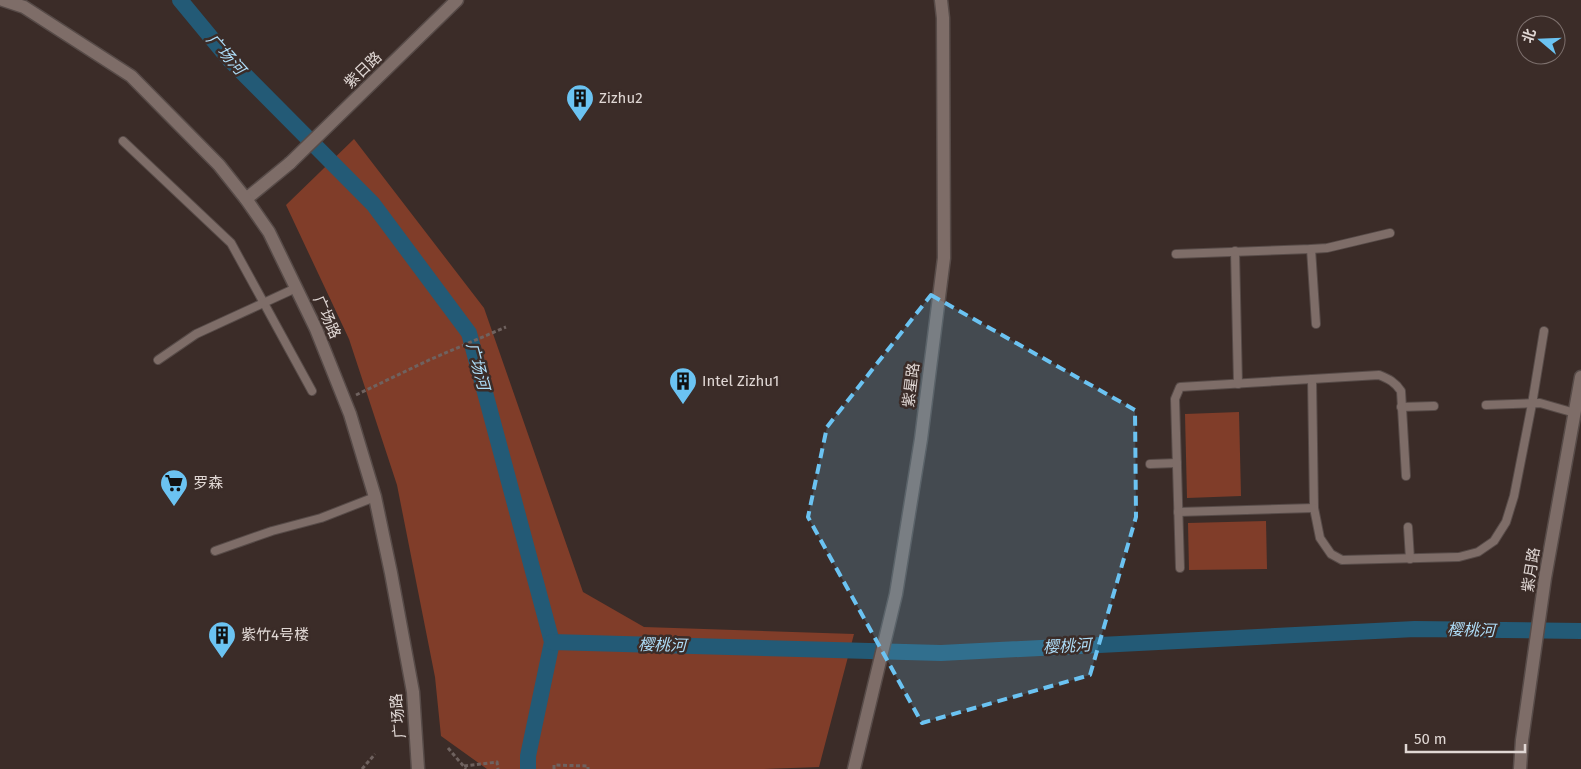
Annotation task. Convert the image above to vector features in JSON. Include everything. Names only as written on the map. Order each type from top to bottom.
[{"type":"street","name":"广场路","points":[[3,0],[24,7],[131,76],[219,165],[246,199],[268,232],[316,330],[345,401],[376,497],[412,692],[418,769]]},
{"type":"street","name":"紫日路","points":[[246,199],[290,163],[458,0]]},
{"type":"street","name":"紫星路","points":[[854,769],[896,594],[920,438],[944,258],[943,27],[941,0]]},
{"type":"street","name":"紫月路","points":[[1520,769],[1522,740],[1546,578],[1581,377]]},
{"type":"lane","points":[[123,141],[230,243],[312,391]]},
{"type":"lane","points":[[1176,254],[1327,248],[1390,233]]},
{"type":"lane","points":[[1312,249],[1316,324]]},
{"type":"lane","points":[[1235,251],[1238,384]]},
{"type":"lane","points":[[158,360],[196,334],[296,288]]},
{"type":"lane","points":[[1312,379],[1314,508],[1320,538],[1331,554],[1342,560],[1459,557],[1478,552],[1494,541],[1506,522],[1514,496],[1544,331]]},
{"type":"lane","points":[[1180,568],[1175,399],[1180,387],[1379,375],[1390,379],[1397,384],[1401,391],[1406,476]]},
{"type":"lane","points":[[1486,405],[1540,404],[1575,413]]},
{"type":"lane","points":[[1401,407],[1434,406]]},
{"type":"lane","points":[[1150,464],[1177,463]]},
{"type":"lane","points":[[215,551],[272,531],[321,518],[376,497]]},
{"type":"lane","points":[[1178,512],[1314,508]]},
{"type":"lane","points":[[1408,527],[1410,559]]},
{"type":"path","points":[[345,401],[429,360],[506,328]]},
{"type":"path","points":[[448,748],[465,767],[497,762],[498,769]]},
{"type":"path","points":[[362,769],[375,754]]},
{"type":"path","points":[[554,769],[554,765],[588,766],[588,769]]},
{"type":"highlighted area","points":[[931,295],[1135,410],[1136,517],[1090,675],[922,723],[808,517],[827,427]]},
{"type":"shaded area","points":[[354,139],[484,308],[583,592],[644,627],[854,634],[819,767],[764,769],[487,769],[441,736],[435,677],[397,485],[349,339],[286,205]]},
{"type":"shaded area","points":[[1239,412],[1241,496],[1187,498],[1185,414]]},
{"type":"shaded area","points":[[1266,521],[1267,569],[1189,570],[1188,523]]},
{"type":"waterway","name":"广场河","points":[[180,0],[228,58],[373,204],[469,333],[552,642],[528,756],[528,769]]},
{"type":"waterway","name":"樱桃河","points":[[552,642],[941,653],[1415,629],[1581,631]]},
{"type":"place","name":"Zizhu2","points":[[580,122]]},
{"type":"place","name":"Intel Zizhu1","points":[[683,405]]},
{"type":"place","name":"罗森","points":[[174,507]]},
{"type":"place","name":"紫竹4号楼","points":[[222,659]]}]
